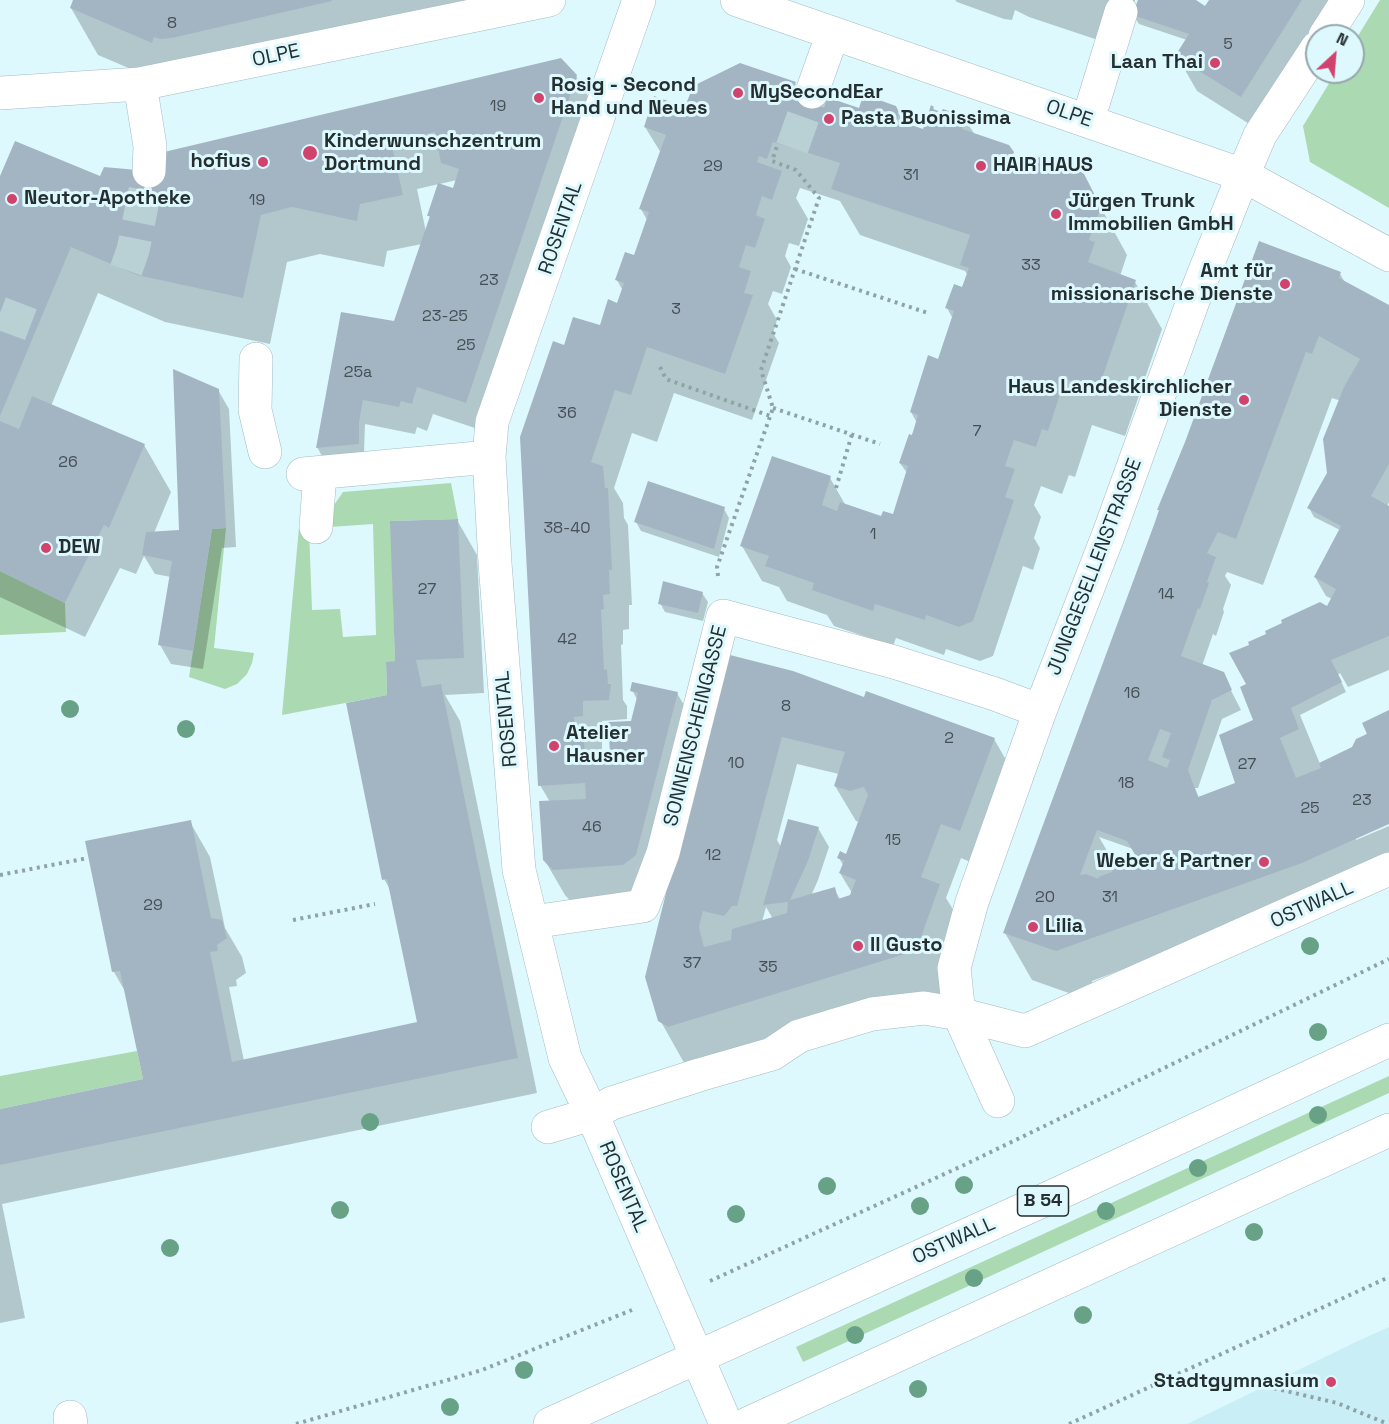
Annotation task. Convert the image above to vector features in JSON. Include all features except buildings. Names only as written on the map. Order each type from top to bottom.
[{"type":"street","name":"OLPE","points":[[0,93],[140,84],[549,0]]},
{"type":"street","name":"ROSENTAL","points":[[639,0],[492,422],[489,457],[495,563],[519,870],[564,1058],[592,1114],[695,1357],[726,1424]]},
{"type":"street","name":"OLPE","points":[[737,0],[816,18],[1088,120],[1243,175],[1389,255]]},
{"type":"street","points":[[1333,24],[1348,0]]},
{"type":"street","points":[[1088,120],[1121,12]]},
{"type":"street","points":[[812,92],[816,18]]},
{"type":"street","name":"JUNGGESELLENSTRASSE","points":[[998,1101],[959,1014],[954,968],[972,902],[1040,711],[1108,536],[1193,301],[1243,175],[1260,135],[1305,66]]},
{"type":"street","points":[[140,84],[150,146],[149,171]]},
{"type":"street","points":[[256,359],[255,410],[266,452]]},
{"type":"street","points":[[316,528],[312,473],[489,457]]},
{"type":"street","name":"SONNENSCHEINGASSE","points":[[532,922],[643,906],[663,853],[723,616],[894,662],[1040,711]]},
{"type":"street","name":"OSTWALL","points":[[548,1127],[592,1114],[612,1103],[701,1082],[772,1054],[789,1051],[800,1036],[924,1008],[1025,1030],[1389,869]]},
{"type":"street","name":"OSTWALL","points":[[550,1424],[1053,1196],[1389,1040]]},
{"type":"street","points":[[747,1424],[1389,1130]]},
{"type":"path","points":[[723,616],[717,567],[773,408],[761,370],[819,198],[796,170],[772,161],[778,143]]},
{"type":"path","points":[[795,268],[928,313]]},
{"type":"path","points":[[660,367],[666,379],[770,416]]},
{"type":"path","points":[[773,408],[880,444]]},
{"type":"path","points":[[836,488],[852,434]]},
{"type":"path","points":[[0,875],[88,858]]},
{"type":"path","points":[[293,920],[375,904]]},
{"type":"path","points":[[701,1285],[962,1166],[1389,959]]},
{"type":"path","points":[[1069,1424],[1389,1278]]},
{"type":"path","points":[[296,1424],[482,1370],[642,1306]]},
{"type":"path","points":[[1222,1384],[1256,1384],[1337,1403],[1388,1424]]},
{"type":"shaded area","name":"Stadtgymnasium","points":[[1389,1327],[1389,1424],[1187,1424],[1360,1340]]},
{"type":"green space","points":[[1380,0],[1389,0],[1389,208],[1310,162],[1303,126],[1329,84],[1365,84],[1365,24]]},
{"type":"green space","points":[[451,483],[458,519],[391,521],[395,661],[386,663],[387,695],[282,715],[299,527],[309,528],[312,610],[340,609],[343,637],[376,635],[373,524],[330,527],[334,505],[343,492]]},
{"type":"green space","points":[[226,528],[214,648],[254,653],[247,674],[237,684],[225,689],[189,677],[212,529]]},
{"type":"green space","points":[[0,571],[65,603],[66,632],[0,635]]},
{"type":"green space","points":[[137,1051],[143,1079],[0,1109],[0,1076]]},
{"type":"green space","points":[[1389,1076],[1389,1093],[803,1362],[796,1347]]},
{"type":"tunnel","points":[[792,148],[812,92]]},
{"type":"tunnel","points":[[126,270],[133,250],[149,171]]},
{"type":"tunnel","points":[[0,313],[37,327]]},
{"type":"place","name":"Laan Thai","points":[[1215,63]]},
{"type":"place","name":"MySecondEar","points":[[738,93]]},
{"type":"place","name":"Rosig - Second Hand und Neues","points":[[539,98]]},
{"type":"place","name":"Pasta Buonissima","points":[[829,119]]},
{"type":"place","name":"Kinderwunschzentrum Dortmund","points":[[310,153]]},
{"type":"place","name":"hofius","points":[[263,162]]},
{"type":"place","name":"HAIR HAUS","points":[[981,166]]},
{"type":"place","name":"Neutor-Apotheke","points":[[12,199]]},
{"type":"place","name":"Jürgen Trunk Immobilien GmbH","points":[[1056,214]]},
{"type":"place","name":"Amt für missionarische Dienste","points":[[1285,284]]},
{"type":"place","name":"Haus Landeskirchlicher Dienste","points":[[1244,400]]},
{"type":"place","name":"DEW","points":[[46,548]]},
{"type":"place","name":"Atelier Hausner","points":[[554,746]]},
{"type":"place","name":"Weber & Partner","points":[[1264,862]]},
{"type":"place","name":"Lilia","points":[[1033,927]]},
{"type":"place","name":"Il Gusto","points":[[858,946]]},
{"type":"place","name":"Stadtgymnasium","points":[[1331,1382]]}]
